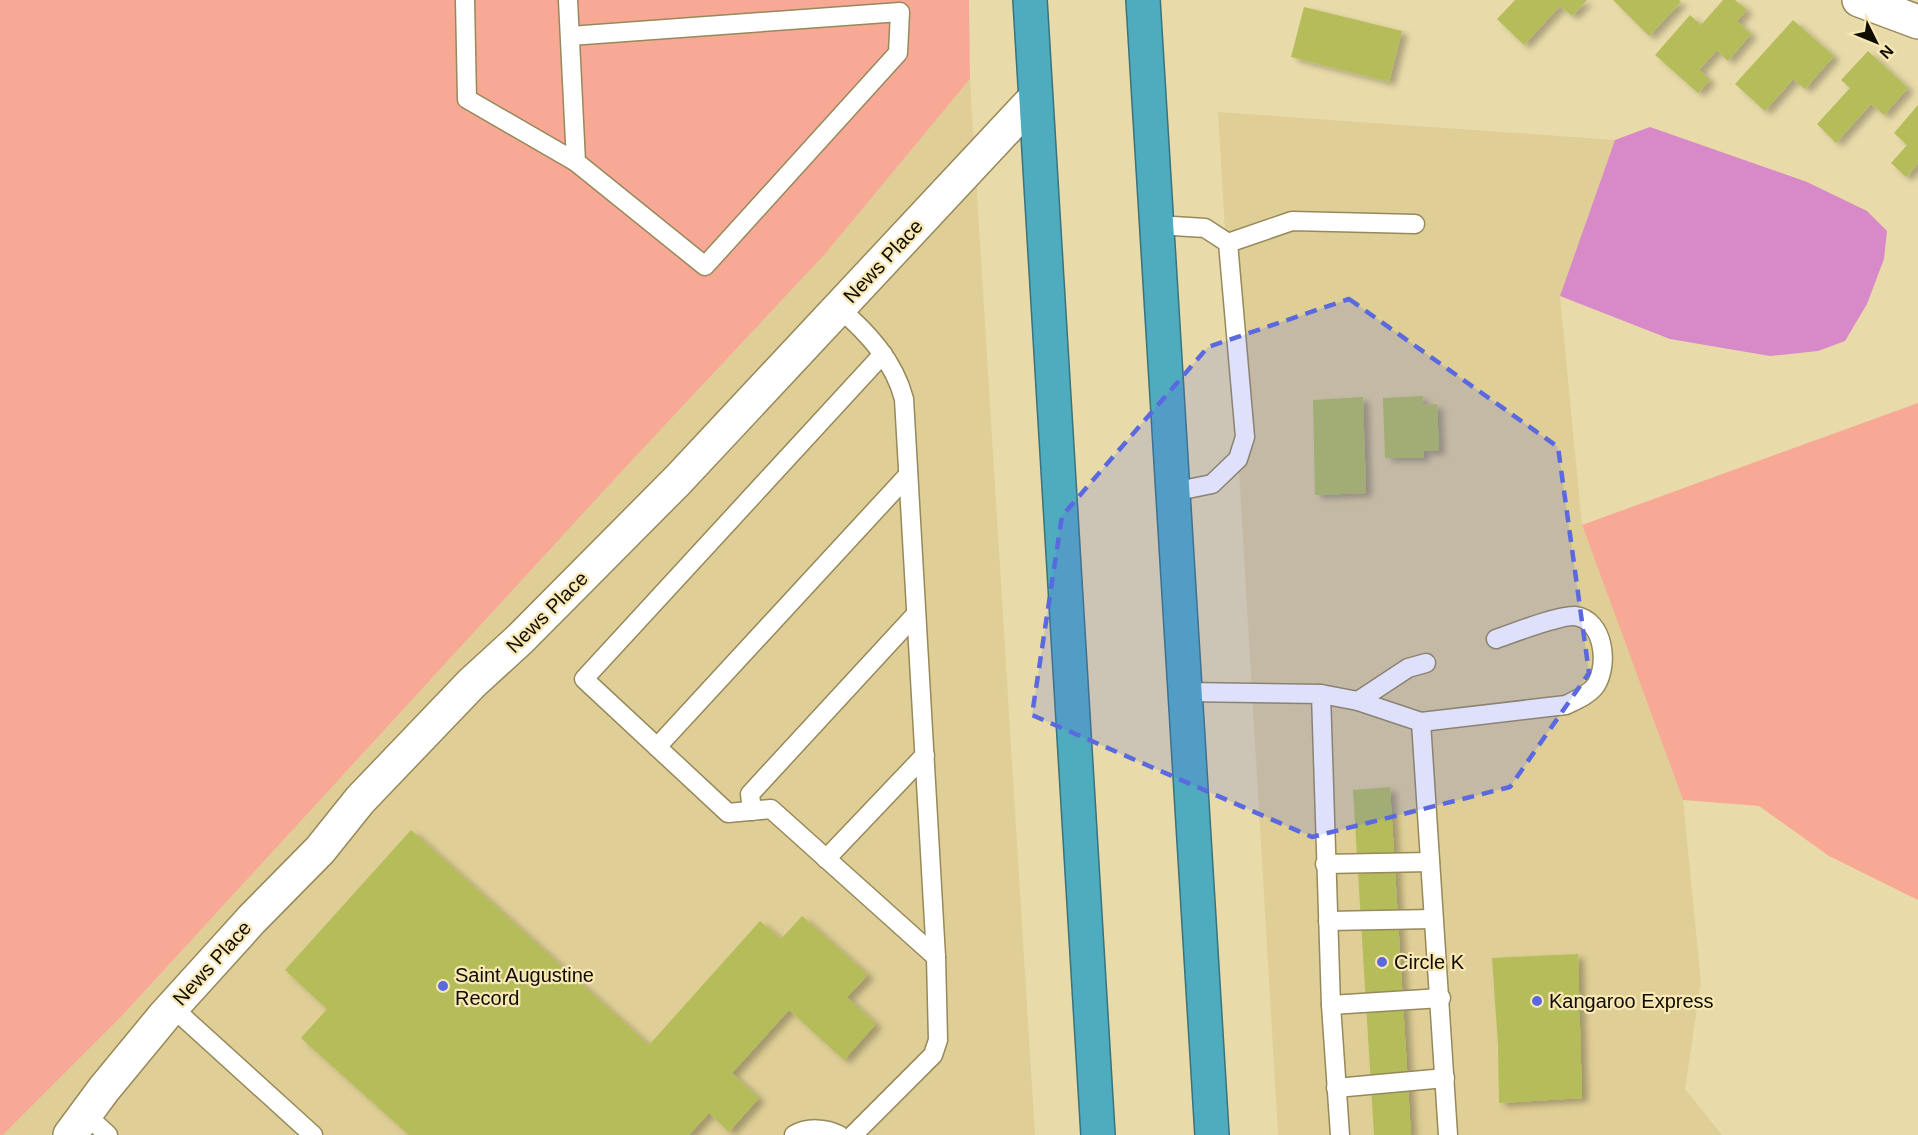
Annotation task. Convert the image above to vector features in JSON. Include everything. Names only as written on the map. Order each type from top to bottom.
[{"type":"highway","points":[[1030,0],[1098,1135]]},
{"type":"highway","points":[[1143,0],[1212,1135]]},
{"type":"street","points":[[1859,0],[1918,22]]},
{"type":"street","name":"News Place","points":[[88,1128],[172,1008],[252,919],[320,850],[360,800],[464,692],[678,480],[1035,98]]},
{"type":"lane","points":[[465,0],[467,99],[576,162],[705,266],[898,53],[900,12],[570,36]]},
{"type":"lane","points":[[568,0],[576,162]]},
{"type":"lane","points":[[1228,243],[1292,221],[1415,224]]},
{"type":"lane","points":[[1157,225],[1205,228],[1228,243]]},
{"type":"lane","points":[[1173,492],[1212,484],[1238,459],[1245,437],[1228,243]]},
{"type":"lane","points":[[839,308],[864,330],[883,354],[899,378],[904,399],[936,957],[938,1040],[933,1055],[853,1135]]},
{"type":"lane","points":[[883,354],[584,679],[728,813],[771,809],[936,957]]},
{"type":"lane","points":[[657,747],[908,475]]},
{"type":"lane","points":[[752,811],[750,794],[916,614]]},
{"type":"lane","points":[[1185,692],[1321,694],[1358,701],[1421,722],[1566,705],[1586,695],[1596,685],[1602,670],[1602,650],[1597,630],[1589,621],[1574,616],[1547,622],[1496,639]]},
{"type":"lane","points":[[1358,701],[1408,668],[1426,663]]},
{"type":"lane","points":[[1321,694],[1331,1005],[1340,1135]]},
{"type":"lane","points":[[1421,722],[1433,919],[1441,998],[1448,1135]]},
{"type":"lane","points":[[826,859],[924,755]]},
{"type":"lane","points":[[1325,864],[1430,862]]},
{"type":"lane","points":[[1328,921],[1433,919]]},
{"type":"lane","points":[[1331,1005],[1441,998]]},
{"type":"lane","points":[[172,1008],[313,1135]]},
{"type":"lane","points":[[1336,1088],[1445,1078]]},
{"type":"lane","points":[[794,1135],[816,1129],[833,1131],[839,1135]]},
{"type":"highlighted area","points":[[1349,299],[1558,447],[1589,673],[1510,787],[1312,837],[1032,715],[1062,516],[1208,347]]},
{"type":"shaded area","points":[[0,0],[969,0],[970,79],[825,254],[623,470],[120,1018],[3,1135],[0,1135]]},
{"type":"shaded area","points":[[970,79],[1035,1135],[3,1135],[120,1018],[623,470],[825,254]]},
{"type":"shaded area","points":[[1218,112],[1615,140],[1560,296],[1582,525],[1683,800],[1701,982],[1685,1089],[1722,1135],[1278,1135]]},
{"type":"shaded area","points":[[1650,127],[1807,182],[1867,211],[1887,231],[1884,259],[1867,304],[1845,341],[1818,351],[1770,356],[1670,339],[1560,296],[1615,140]]},
{"type":"shaded area","points":[[1918,403],[1918,900],[1829,856],[1759,806],[1683,800],[1582,525]]},
{"type":"building","points":[[1515,0],[1587,0],[1572,16],[1560,6],[1524,45],[1497,19]]},
{"type":"building","points":[[1613,0],[1679,0],[1681,2],[1649,36]]},
{"type":"building","points":[[1723,0],[1735,0],[1747,10],[1737,21],[1751,34],[1728,61],[1717,50],[1699,70],[1710,80],[1698,93],[1655,55],[1690,15],[1701,25]]},
{"type":"building","points":[[1304,7],[1402,31],[1389,82],[1291,57]]},
{"type":"building","points":[[1793,20],[1834,56],[1805,89],[1793,79],[1765,111],[1735,84]]},
{"type":"building","points":[[1868,51],[1908,88],[1884,115],[1871,104],[1836,143],[1817,124],[1850,88],[1841,80]]},
{"type":"building","points":[[1918,105],[1918,164],[1906,177],[1891,163],[1907,145],[1894,133]]},
{"type":"building","points":[[1423,396],[1422,405],[1437,404],[1439,451],[1423,451],[1424,458],[1385,458],[1383,398]]},
{"type":"building","points":[[1363,397],[1366,493],[1315,495],[1313,400]]},
{"type":"building","name":"Circle K","points":[[1390,787],[1411,1135],[1374,1135],[1353,790]]},
{"type":"building","name":"Saint Augustine Record","points":[[411,830],[649,1045],[760,921],[781,939],[802,916],[868,975],[847,997],[876,1024],[844,1060],[789,1010],[732,1073],[759,1098],[729,1132],[709,1113],[689,1135],[409,1135],[301,1038],[327,1009],[285,970]]},
{"type":"building","name":"Kangaroo Express","points":[[1578,954],[1582,1098],[1499,1103],[1492,958]]},
{"type":"place","name":"Circle K","points":[[1382,962]]},
{"type":"place","name":"Saint Augustine Record","points":[[443,986]]},
{"type":"place","name":"Kangaroo Express","points":[[1537,1001]]}]
